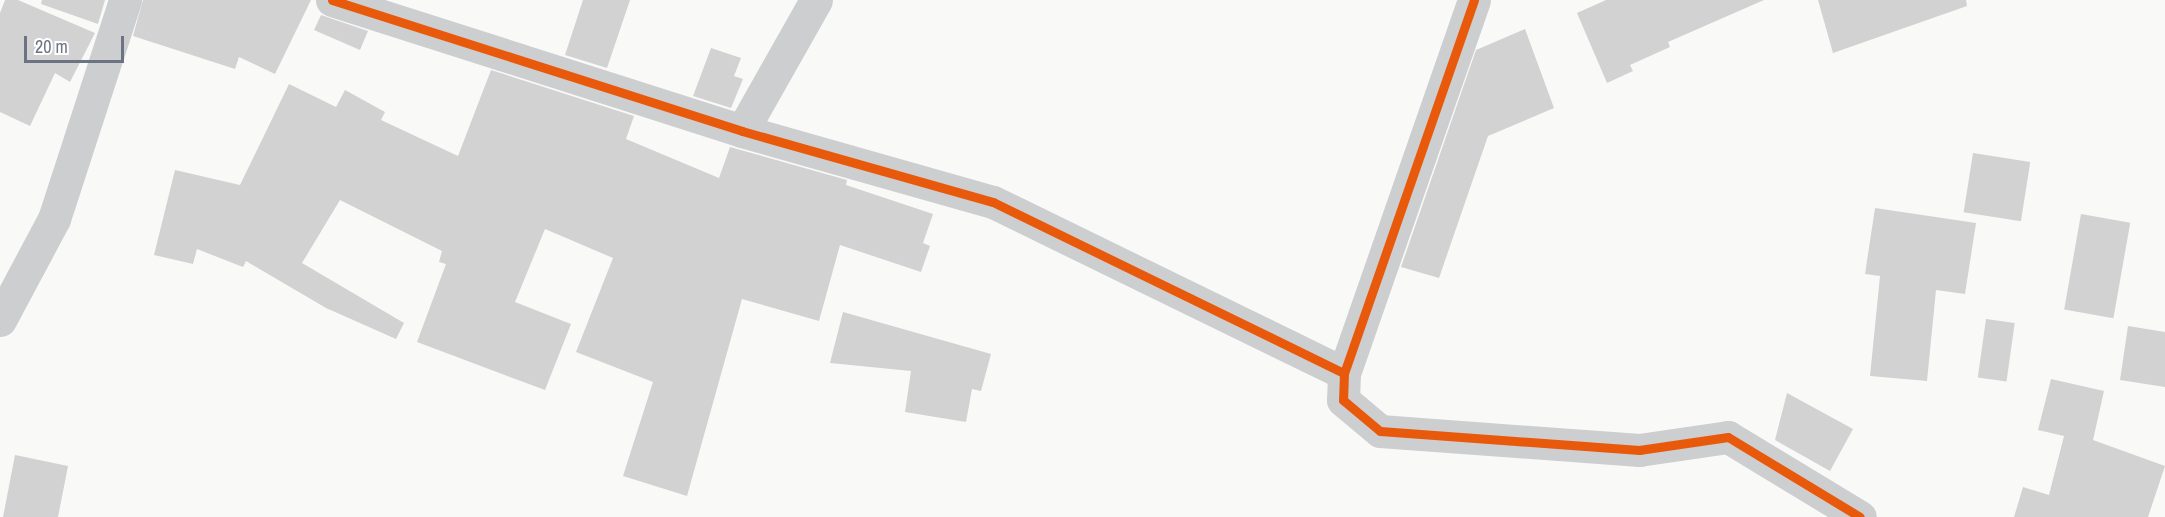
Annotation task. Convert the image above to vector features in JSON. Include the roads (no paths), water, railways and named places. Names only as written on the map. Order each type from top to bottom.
[{"type":"street","points":[[0,320],[54,219],[125,0]]},
{"type":"street","points":[[332,0],[742,131],[993,202],[1344,373]]},
{"type":"street","points":[[742,131],[816,0]]},
{"type":"street","points":[[1474,0],[1344,373],[1343,400],[1380,431],[1639,450],[1728,436],[1860,517]]}]
